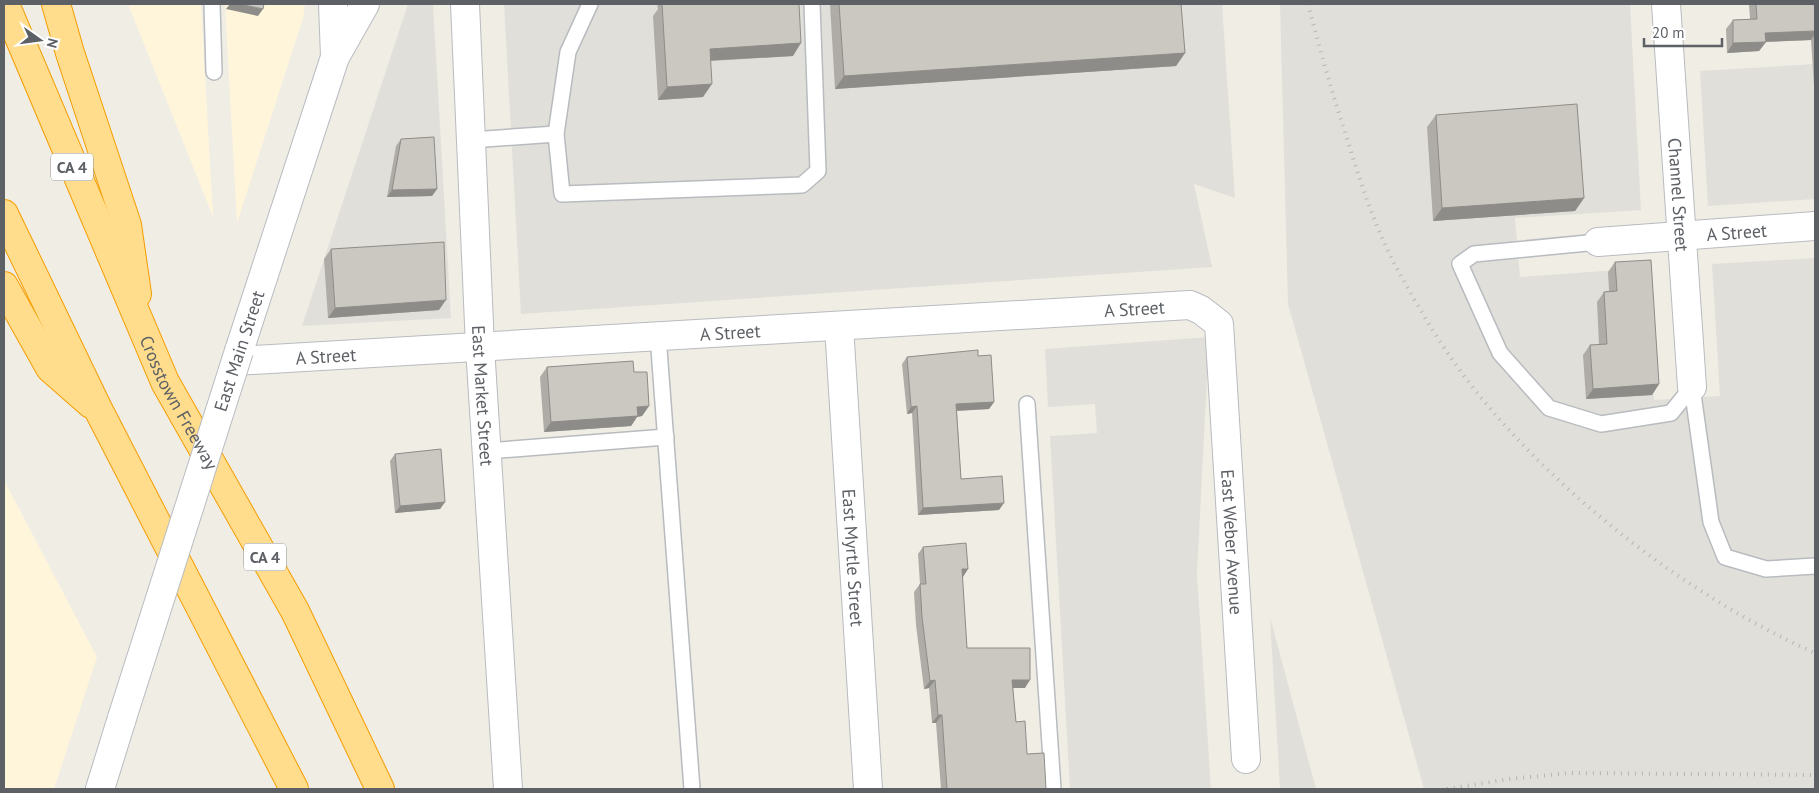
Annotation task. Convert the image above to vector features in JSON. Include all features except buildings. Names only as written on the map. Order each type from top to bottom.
[{"type":"highway","name":"Crosstown Freeway","points":[[5,4],[165,382],[295,610],[380,789]]},
{"type":"highway","points":[[56,4],[70,53],[127,225],[142,330]]},
{"type":"highway","points":[[4,214],[100,411],[294,789]]},
{"type":"highway","points":[[4,286],[50,368],[100,411]]},
{"type":"street","points":[[333,4],[335,57]]},
{"type":"street","name":"East Main Street","points":[[100,789],[240,358],[335,57],[366,4]]},
{"type":"street","name":"East Market Street","points":[[464,4],[480,347],[508,789]]},
{"type":"street","name":"Channel Street","points":[[1666,4],[1692,387]]},
{"type":"street","name":"A Street","points":[[1598,242],[1815,226]]},
{"type":"street","name":"A Street","points":[[240,358],[480,347],[1190,305],[1201,310],[1220,324]]},
{"type":"street","name":"East Weber Avenue","points":[[1220,324],[1246,759]]},
{"type":"street","name":"East Myrtle Street","points":[[839,326],[868,789]]},
{"type":"lane","points":[[212,4],[214,72]]},
{"type":"lane","points":[[590,4],[568,52],[556,134],[562,194],[802,186],[818,171],[812,4]]},
{"type":"lane","points":[[471,140],[556,134]]},
{"type":"lane","points":[[1598,242],[1474,254],[1460,264],[1500,353],[1549,408],[1601,424],[1671,413],[1692,387]]},
{"type":"lane","points":[[658,336],[692,789]]},
{"type":"lane","points":[[1692,387],[1711,522],[1725,557],[1766,569],[1815,566]]},
{"type":"lane","points":[[1028,404],[1053,789]]},
{"type":"lane","points":[[487,451],[666,437]]},
{"type":"shaded area","points":[[128,4],[201,4],[213,217]]},
{"type":"shaded area","points":[[225,4],[305,4],[303,18],[237,223]]},
{"type":"shaded area","points":[[408,4],[433,4],[451,318],[302,326]]},
{"type":"shaded area","points":[[504,4],[1222,4],[1235,198],[1194,184],[1212,267],[521,314]]},
{"type":"shaded area","points":[[1280,4],[1630,4],[1641,210],[1515,218],[1520,277],[1645,268],[1654,400],[1720,396],[1712,264],[1815,258],[1815,789],[1424,789],[1288,304]]},
{"type":"shaded area","points":[[1815,64],[1815,199],[1708,206],[1700,71]]},
{"type":"shaded area","points":[[1209,337],[1197,574],[1211,789],[1070,789],[1050,436],[1097,433],[1095,404],[1048,407],[1045,349]]},
{"type":"shaded area","points":[[4,480],[97,657],[54,789],[4,789]]},
{"type":"shaded area","points":[[1270,617],[1316,789],[1280,789]]},
{"type":"railway","points":[[1308,4],[1325,68],[1361,183],[1380,233],[1395,265],[1429,324],[1451,358],[1486,403],[1525,447],[1568,489],[1614,528],[1663,565],[1713,599],[1764,628],[1815,653]]},
{"type":"railway","points":[[1447,789],[1509,779],[1570,773],[1815,775]]}]
